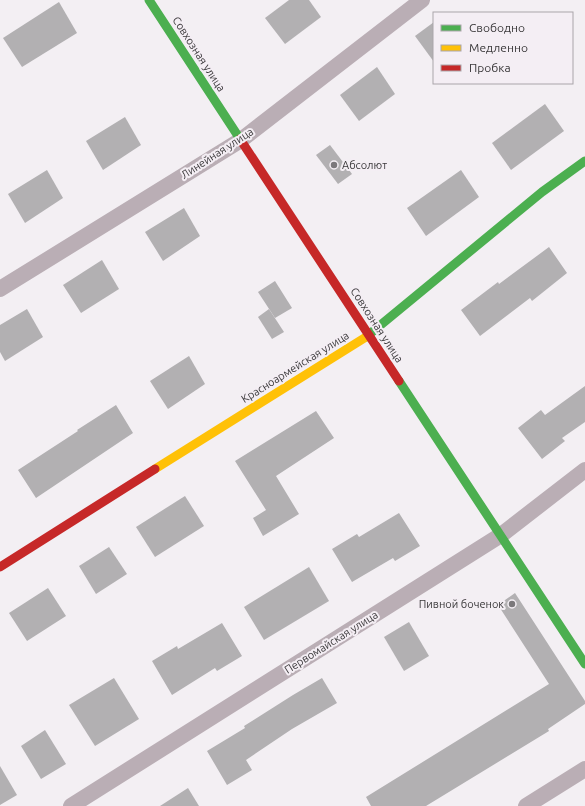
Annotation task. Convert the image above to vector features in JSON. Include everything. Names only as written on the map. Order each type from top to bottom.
[{"type":"street","name":"Совхозная улица","points":[[149,0],[585,664]]},
{"type":"street","name":"Линейная улица","points":[[0,289],[241,140],[422,0]]},
{"type":"street","name":"Красноармейская улица","points":[[0,567],[369,335],[542,192],[585,161]]},
{"type":"street","name":"Первомайская улица","points":[[71,806],[501,535],[585,470]]},
{"type":"street","points":[[526,806],[585,769]]},
{"type":"building","points":[[289,0],[309,0],[321,17],[285,44],[265,18]]},
{"type":"building","points":[[59,2],[77,33],[22,67],[3,38]]},
{"type":"building","points":[[433,23],[433,61],[415,36]]},
{"type":"building","points":[[377,67],[395,94],[359,121],[340,95]]},
{"type":"building","points":[[545,104],[564,131],[511,170],[492,143]]},
{"type":"building","points":[[125,117],[141,145],[103,170],[86,141]]},
{"type":"building","name":"Абсолют","points":[[330,145],[352,174],[338,184],[316,155]]},
{"type":"building","points":[[47,170],[63,198],[25,223],[8,194]]},
{"type":"building","points":[[461,170],[479,197],[426,236],[407,208]]},
{"type":"building","points":[[184,208],[200,236],[163,261],[145,232]]},
{"type":"building","points":[[549,247],[567,273],[532,301],[530,298],[480,336],[461,310],[498,282],[499,284]]},
{"type":"building","points":[[102,260],[119,289],[81,313],[63,285]]},
{"type":"building","points":[[275,281],[292,308],[275,318],[258,292]]},
{"type":"building","points":[[27,309],[43,337],[5,361],[0,352],[0,325]]},
{"type":"building","points":[[269,309],[284,332],[272,339],[258,317]]},
{"type":"building","points":[[189,356],[205,384],[168,409],[150,381]]},
{"type":"building","points":[[585,386],[585,422],[562,438],[565,441],[542,459],[518,428],[541,410],[545,415]]},
{"type":"building","points":[[116,405],[133,433],[36,498],[18,470]]},
{"type":"building","points":[[316,411],[334,438],[276,476],[299,514],[263,536],[253,518],[266,510],[235,461]]},
{"type":"building","points":[[185,496],[204,526],[155,557],[136,527]]},
{"type":"building","points":[[399,513],[420,546],[395,561],[393,558],[352,582],[332,549],[357,534],[359,537]]},
{"type":"building","points":[[109,547],[127,574],[96,594],[79,566]]},
{"type":"building","points":[[309,567],[329,601],[264,640],[244,607]]},
{"type":"building","points":[[48,588],[66,616],[27,641],[9,613]]},
{"type":"building","points":[[515,593],[585,701],[585,704],[548,729],[549,731],[426,806],[371,806],[366,797],[549,684],[498,605]]},
{"type":"building","points":[[409,622],[429,656],[404,671],[384,637]]},
{"type":"building","points":[[222,623],[242,656],[217,671],[215,668],[172,695],[152,661],[177,646],[178,649]]},
{"type":"building","points":[[114,678],[139,719],[95,746],[69,705]]},
{"type":"building","points":[[322,678],[337,703],[292,729],[246,760],[252,770],[227,785],[207,751],[245,728],[244,726]]},
{"type":"building","points":[[45,730],[66,764],[41,779],[21,746]]},
{"type":"building","points":[[0,766],[17,795],[0,805]]},
{"type":"building","points":[[188,788],[199,806],[160,806]]},
{"type":"traffic: fast","points":[[149,0],[240,139]]},
{"type":"traffic: fast","points":[[366,337],[542,192],[585,161]]},
{"type":"traffic: fast","points":[[399,381],[585,664]]},
{"type":"traffic: slow","points":[[155,469],[366,337]]},
{"type":"traffic: jam","points":[[240,139],[399,381]]},
{"type":"traffic: jam","points":[[0,567],[155,469]]},
{"type":"place","name":"Абсолют","points":[[334,165]]},
{"type":"place","name":"Пивной боченок","points":[[512,604]]}]
